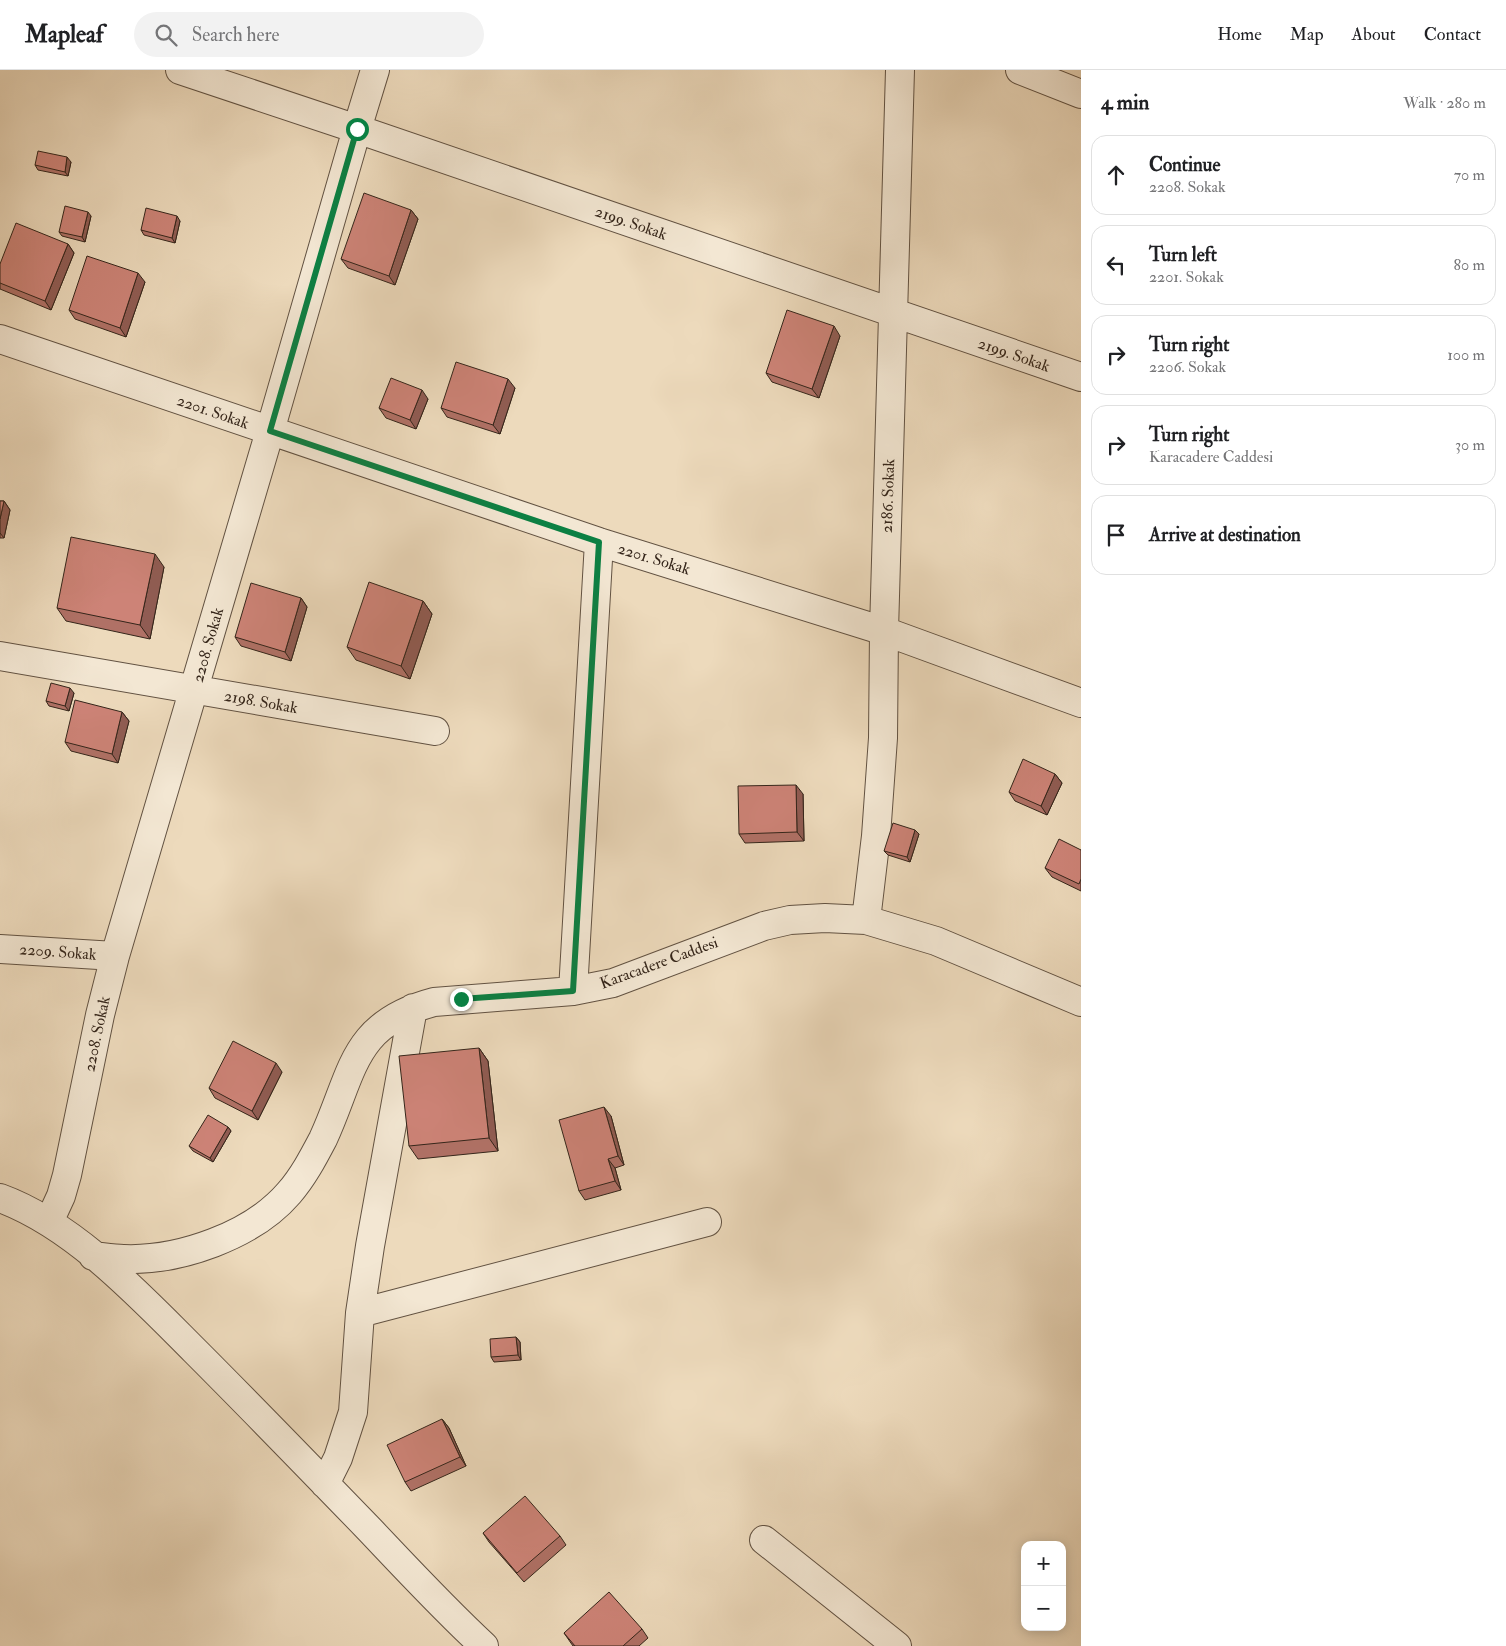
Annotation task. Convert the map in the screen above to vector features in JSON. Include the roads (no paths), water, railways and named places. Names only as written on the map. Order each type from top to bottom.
[{"type":"street","name":"2199. Sokak","points":[[180,70],[1081,377]]},
{"type":"street","name":"2208. Sokak","points":[[49,1222],[61,1196],[69,1167],[100,1015],[115,956],[357,129],[376,70]]},
{"type":"street","name":"2186. Sokak","points":[[866,920],[876,836],[883,738],[884,631],[900,70]]},
{"type":"street","points":[[1020,70],[1081,94]]},
{"type":"street","name":"2201. Sokak","points":[[0,339],[599,542],[884,631],[1081,703]]},
{"type":"street","points":[[573,991],[599,542]]},
{"type":"street","name":"2198. Sokak","points":[[0,656],[434,731]]},
{"type":"street","name":"Karacadere Caddesi","points":[[94,1256],[124,1259],[178,1254],[235,1234],[259,1219],[288,1195],[304,1173],[323,1138],[348,1075],[364,1045],[394,1017],[413,1008],[434,1002],[573,991],[613,983],[709,945],[764,926],[790,920],[825,918],[866,920],[936,941],[1081,1002]]},
{"type":"street","name":"2209. Sokak","points":[[0,948],[115,956]]},
{"type":"street","points":[[325,1484],[338,1458],[353,1412],[360,1313],[370,1246],[413,1008]]},
{"type":"street","points":[[0,1198],[16,1204],[49,1222],[75,1240],[140,1296],[484,1646]]},
{"type":"street","points":[[360,1313],[706,1222]]},
{"type":"street","points":[[764,1540],[897,1646]]}]
